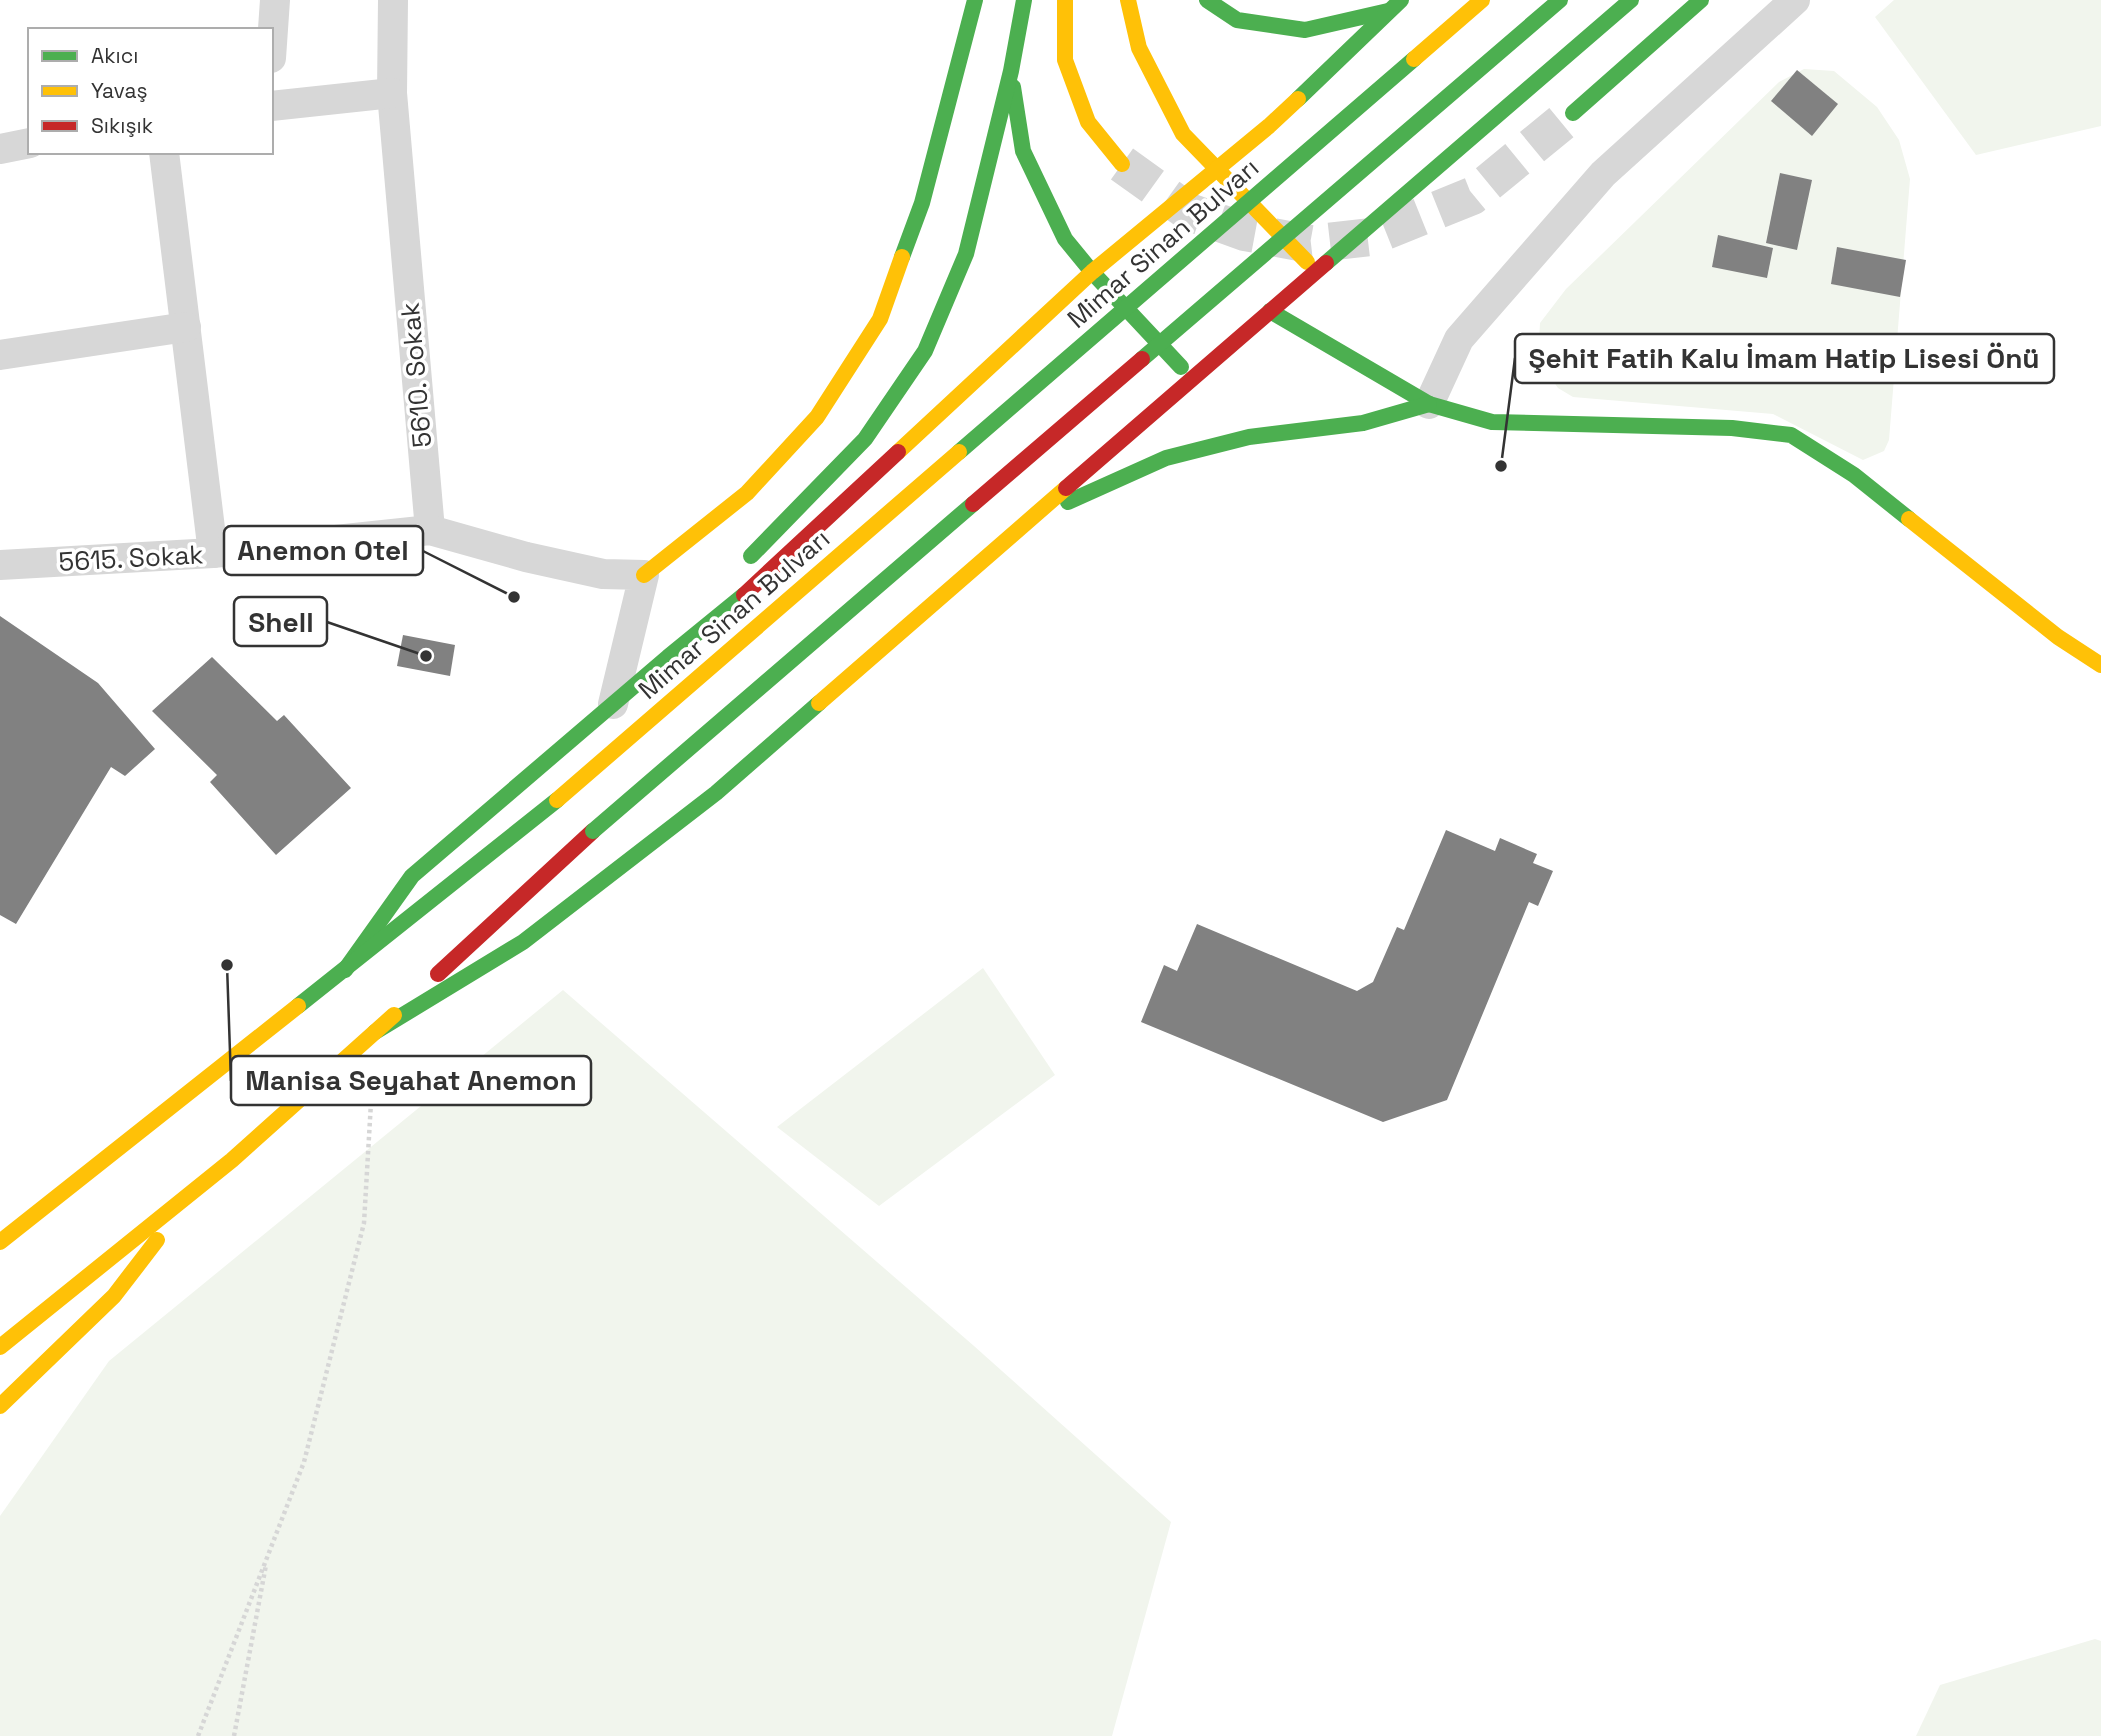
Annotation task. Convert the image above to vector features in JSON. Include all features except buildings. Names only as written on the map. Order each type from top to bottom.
[{"type":"main road","points":[[644,575],[756,484],[817,416],[880,319],[922,203],[975,0]]},
{"type":"main road","points":[[742,565],[865,439],[925,351],[965,254],[1010,71],[1024,0]]},
{"type":"main road","points":[[1065,0],[1065,60],[1088,122],[1122,164]]},
{"type":"main road","points":[[1128,0],[1139,48],[1183,134],[1316,271]]},
{"type":"main road","points":[[1206,0],[1237,20],[1305,30],[1394,5]]},
{"type":"main road","name":"Mimar Sinan Bulvarı","points":[[0,1242],[556,800],[1482,0]]},
{"type":"main road","points":[[0,1348],[195,1191],[375,1032],[593,831],[1560,0]]},
{"type":"main road","points":[[375,1032],[523,942],[705,802],[1631,0]]},
{"type":"main road","points":[[1573,113],[1701,0]]},
{"type":"main road","points":[[345,970],[412,876],[667,657],[749,591],[1092,272],[1269,126],[1394,5]]},
{"type":"main road","points":[[1010,71],[1023,151],[1065,239],[1092,272],[1192,378]]},
{"type":"main road","points":[[1270,311],[1429,404],[1492,422],[1732,428],[1791,435],[1854,475],[2058,637],[2101,665]]},
{"type":"main road","points":[[1034,517],[1166,458],[1249,437],[1363,423],[1429,404]]},
{"type":"main road","points":[[667,657],[716,595]]},
{"type":"main road","points":[[0,1406],[114,1296],[195,1191]]},
{"type":"street","points":[[273,29],[275,0]]},
{"type":"street","name":"5610. Sokak","points":[[393,0],[392,93],[430,530]]},
{"type":"street","points":[[1429,404],[1459,339],[1602,174],[1795,0]]},
{"type":"street","points":[[273,106],[392,93]]},
{"type":"street","points":[[0,149],[28,143]]},
{"type":"street","points":[[164,154],[213,553]]},
{"type":"street","points":[[0,355],[186,327]]},
{"type":"street","points":[[430,530],[526,557],[603,574],[644,575],[613,704]]},
{"type":"street","name":"5615. Sokak","points":[[0,565],[213,553],[430,530]]},
{"type":"path","points":[[198,1736],[304,1462],[364,1223],[375,1032]]},
{"type":"path","points":[[233,1736],[268,1553]]},
{"type":"shaded area","points":[[1894,0],[2101,0],[2101,126],[1976,155],[1875,17]]},
{"type":"shaded area","points":[[1804,69],[1834,71],[1877,107],[1899,140],[1910,179],[1889,440],[1884,451],[1863,460],[1773,414],[1573,397],[1558,388],[1538,359],[1540,323],[1566,289],[1779,82]]},
{"type":"shaded area","points":[[983,968],[1055,1075],[879,1206],[777,1127]]},
{"type":"shaded area","points":[[563,990],[974,1346],[1171,1522],[1112,1736],[0,1736],[0,1516],[109,1361]]},
{"type":"shaded area","points":[[2095,1639],[2101,1641],[2101,1736],[1916,1736],[1940,1685]]},
{"type":"tunnel","points":[[1122,164],[1189,212],[1245,232],[1310,244],[1370,237],[1472,196],[1573,113]]},
{"type":"traffic: fast","points":[[902,257],[922,203],[975,0]]},
{"type":"traffic: fast","points":[[751,556],[865,439],[925,351],[966,254],[1011,71],[1024,0]]},
{"type":"traffic: fast","points":[[1207,0],[1237,20],[1305,30],[1388,11]]},
{"type":"traffic: fast","points":[[1298,99],[1401,0]]},
{"type":"traffic: fast","points":[[1142,359],[1560,0]]},
{"type":"traffic: fast","points":[[1326,263],[1631,0]]},
{"type":"traffic: fast","points":[[1573,113],[1701,0]]},
{"type":"traffic: fast","points":[[959,452],[1414,59]]},
{"type":"traffic: fast","points":[[1013,87],[1023,151],[1065,239],[1092,272],[1181,367]]},
{"type":"traffic: fast","points":[[1270,311],[1429,404]]},
{"type":"traffic: fast","points":[[1429,404],[1492,422],[1732,428],[1791,435],[1854,475],[1909,519]]},
{"type":"traffic: fast","points":[[1068,502],[1166,458],[1249,437],[1363,423],[1429,404]]},
{"type":"traffic: fast","points":[[593,831],[973,504]]},
{"type":"traffic: fast","points":[[345,970],[412,876],[744,595]]},
{"type":"traffic: fast","points":[[375,1032],[523,942],[716,793],[819,703]]},
{"type":"traffic: fast","points":[[298,1006],[557,800]]},
{"type":"traffic: slow","points":[[1065,0],[1065,60],[1088,122],[1122,164]]},
{"type":"traffic: slow","points":[[1128,0],[1139,48],[1183,134],[1307,262]]},
{"type":"traffic: slow","points":[[1414,59],[1482,0]]},
{"type":"traffic: slow","points":[[898,452],[1092,272],[1298,99]]},
{"type":"traffic: slow","points":[[644,575],[747,493],[817,417],[880,319],[902,257]]},
{"type":"traffic: slow","points":[[557,800],[959,452]]},
{"type":"traffic: slow","points":[[819,703],[1066,488]]},
{"type":"traffic: slow","points":[[1909,519],[2058,637],[2101,665]]},
{"type":"traffic: slow","points":[[0,1242],[298,1006]]},
{"type":"traffic: slow","points":[[0,1347],[232,1160],[394,1015]]},
{"type":"traffic: slow","points":[[0,1406],[114,1296],[157,1240]]},
{"type":"traffic: jam","points":[[1066,488],[1326,263]]},
{"type":"traffic: jam","points":[[973,504],[1142,359]]},
{"type":"traffic: jam","points":[[744,595],[898,452]]},
{"type":"traffic: jam","points":[[438,974],[593,831]]},
{"type":"place","name":"Şehit Fatih Kalu İmam Hatip Lisesi Önü","points":[[1501,466]]},
{"type":"place","name":"Anemon Otel","points":[[514,597]]},
{"type":"place","name":"Shell","points":[[426,656]]},
{"type":"place","name":"Manisa Seyahat Anemon","points":[[227,965]]}]
